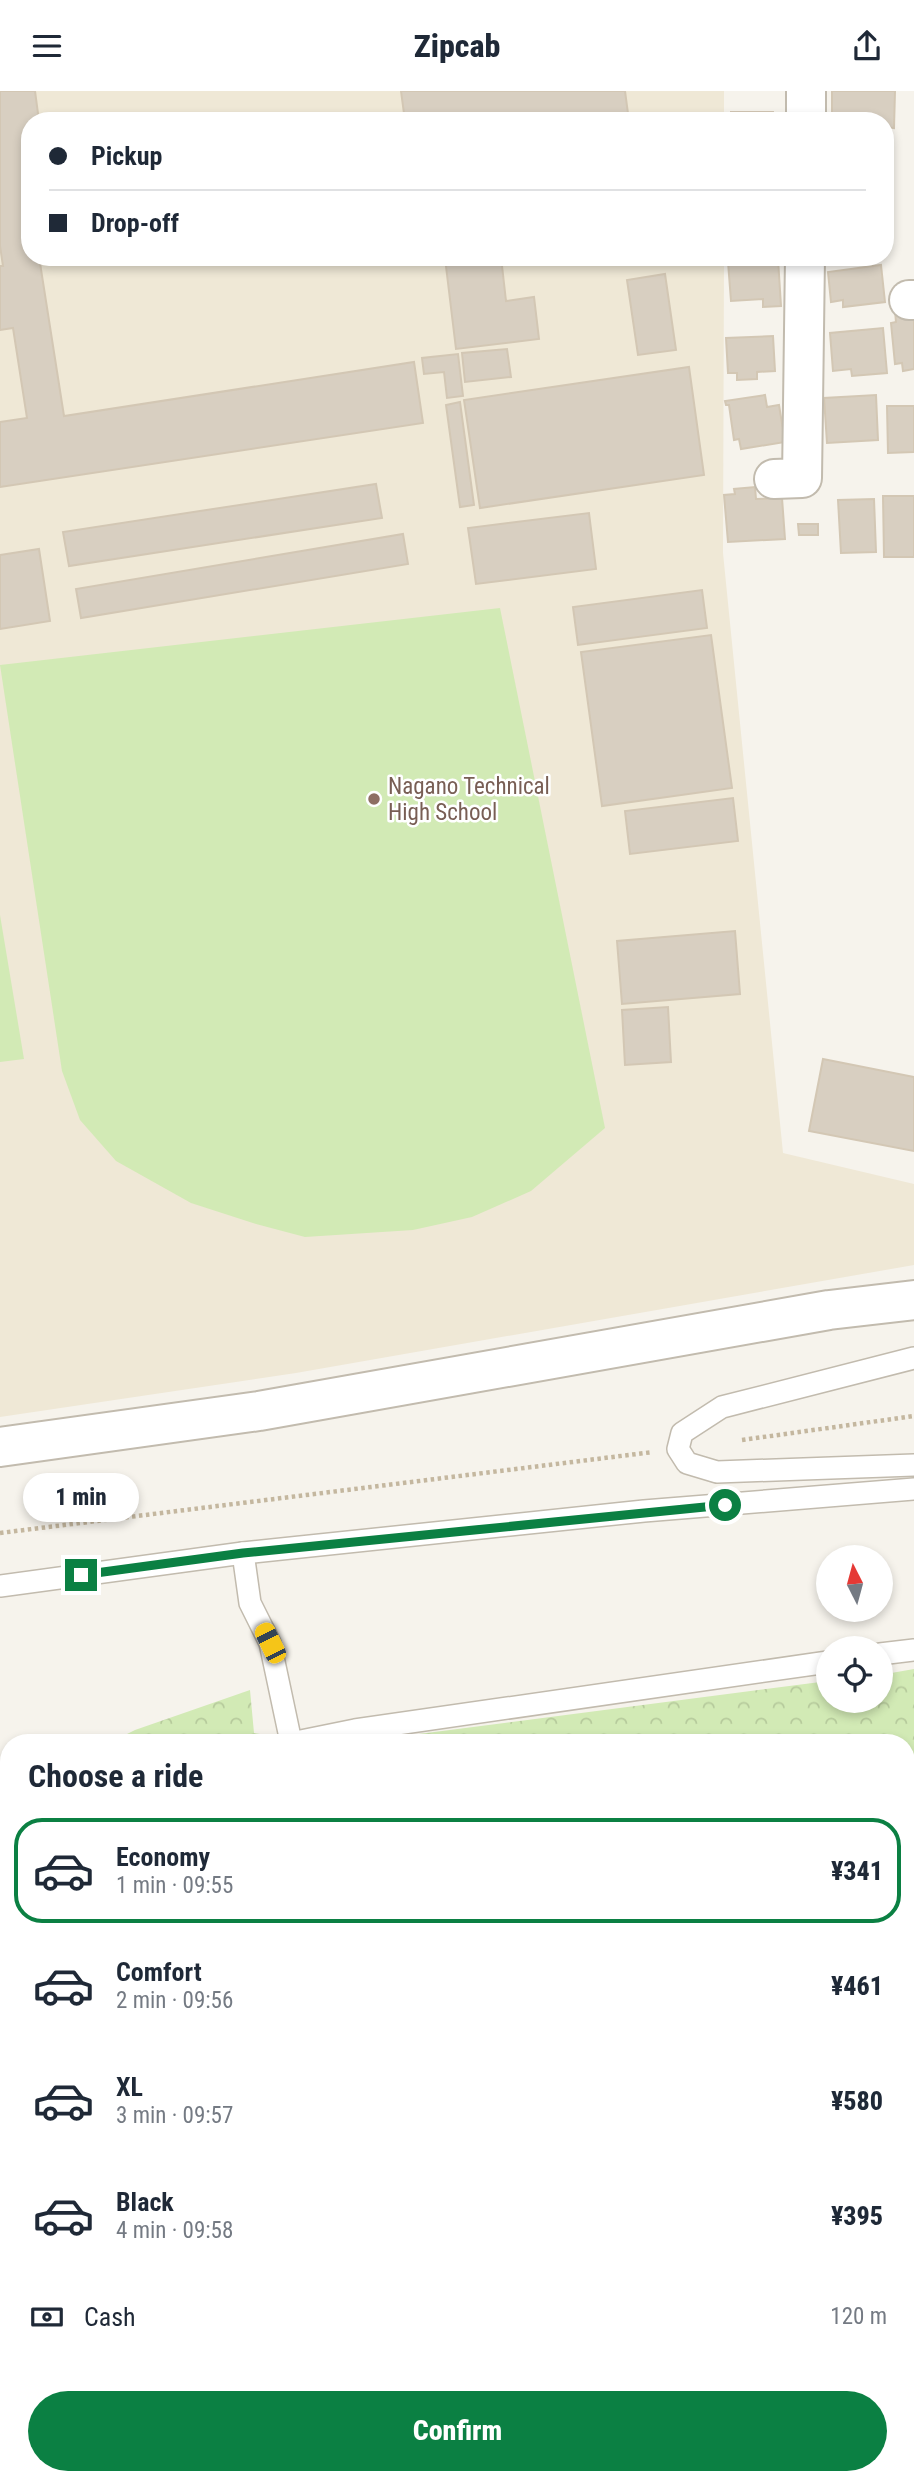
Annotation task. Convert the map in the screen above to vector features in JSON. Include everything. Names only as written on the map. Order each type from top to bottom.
[{"type":"street","points":[[806,91],[806,112]]},
{"type":"street","points":[[803,479],[804,266]]},
{"type":"street","points":[[0,1447],[259,1411],[829,1310],[914,1300]]},
{"type":"lane","points":[[914,1358],[722,1408],[682,1433],[677,1449],[687,1463],[717,1472],[914,1465]]},
{"type":"lane","points":[[0,1586],[243,1553],[644,1511],[914,1489]]},
{"type":"lane","points":[[243,1553],[250,1603],[270,1643],[289,1734]]},
{"type":"lane","points":[[893,1652],[914,1650]]},
{"type":"lane","points":[[334,1734],[816,1664]]},
{"type":"path","points":[[0,1533],[677,1449],[914,1416]]},
{"type":"shaded area","name":"Nagano Technical High School","points":[[0,91],[724,91],[724,112],[21,112],[21,266],[724,266],[723,553],[783,1153],[914,1184],[914,1265],[296,1373],[0,1417]]},
{"type":"green space","points":[[500,608],[605,1128],[531,1191],[472,1217],[413,1230],[305,1237],[191,1203],[116,1161],[80,1120],[62,1071],[0,665]]},
{"type":"green space","points":[[0,915],[24,1059],[0,1062]]},
{"type":"green space","points":[[914,1669],[914,1734],[419,1734],[816,1683],[816,1713],[893,1713],[893,1673]]},
{"type":"green space","points":[[250,1690],[254,1733],[260,1734],[127,1734]]},
{"type":"building","points":[[0,91],[35,91],[38,112],[21,112],[21,266],[40,266],[64,416],[414,362],[423,423],[0,487],[0,422],[27,418],[13,328],[0,330],[0,266],[3,266],[0,246]]},
{"type":"building","points":[[401,91],[625,91],[628,112],[404,112]]},
{"type":"building","points":[[832,91],[895,91],[894,128],[894,112],[832,112]]},
{"type":"building","points":[[446,266],[502,266],[506,301],[534,297],[539,339],[456,349]]},
{"type":"building","points":[[728,266],[778,266],[781,306],[763,307],[763,299],[731,301]]},
{"type":"building","points":[[881,266],[885,302],[843,307],[843,300],[831,302],[828,272]]},
{"type":"building","points":[[665,274],[676,350],[638,355],[627,280]]},
{"type":"building","points":[[914,308],[914,369],[903,371],[902,363],[895,364],[891,323],[896,322],[895,311]]},
{"type":"building","points":[[883,328],[887,373],[852,376],[851,369],[833,371],[830,333]]},
{"type":"building","points":[[773,336],[775,371],[757,372],[757,379],[737,380],[737,373],[728,373],[726,338]]},
{"type":"building","points":[[507,349],[511,377],[465,382],[462,353]]},
{"type":"building","points":[[458,354],[463,396],[447,398],[444,372],[424,374],[422,358]]},
{"type":"building","points":[[689,367],[704,475],[480,508],[464,400]]},
{"type":"building","points":[[765,395],[767,407],[779,405],[785,442],[741,449],[739,439],[734,440],[729,405],[726,405],[725,401]]},
{"type":"building","points":[[876,395],[878,440],[827,443],[824,398]]},
{"type":"building","points":[[460,402],[474,505],[460,507],[446,405]]},
{"type":"building","points":[[887,406],[914,406],[914,452],[888,453]]},
{"type":"building","points":[[376,484],[382,518],[69,566],[63,532]]},
{"type":"building","points":[[755,487],[756,499],[782,498],[785,539],[728,542],[724,495],[735,494],[734,489]]},
{"type":"building","points":[[883,496],[914,496],[914,557],[884,557]]},
{"type":"building","points":[[874,499],[876,552],[841,553],[838,500]]},
{"type":"building","points":[[589,513],[596,569],[476,584],[468,528]]},
{"type":"building","points":[[798,524],[818,524],[818,535],[799,535]]},
{"type":"building","points":[[403,534],[408,564],[81,618],[76,589]]},
{"type":"building","points":[[39,549],[50,621],[0,629],[0,555]]},
{"type":"building","points":[[702,590],[707,628],[578,645],[573,607]]},
{"type":"building","points":[[711,635],[732,788],[602,806],[581,652]]},
{"type":"building","points":[[733,798],[738,841],[630,854],[625,811]]},
{"type":"building","points":[[735,931],[740,994],[622,1004],[617,941]]},
{"type":"building","points":[[668,1007],[671,1062],[625,1065],[622,1010]]},
{"type":"building","points":[[823,1059],[914,1077],[914,1151],[809,1131]]},
{"type":"place","name":"Nagano Technical High School","points":[[374,799]]},
{"type":"route","points":[[81,1575],[243,1553],[725,1505]]}]
